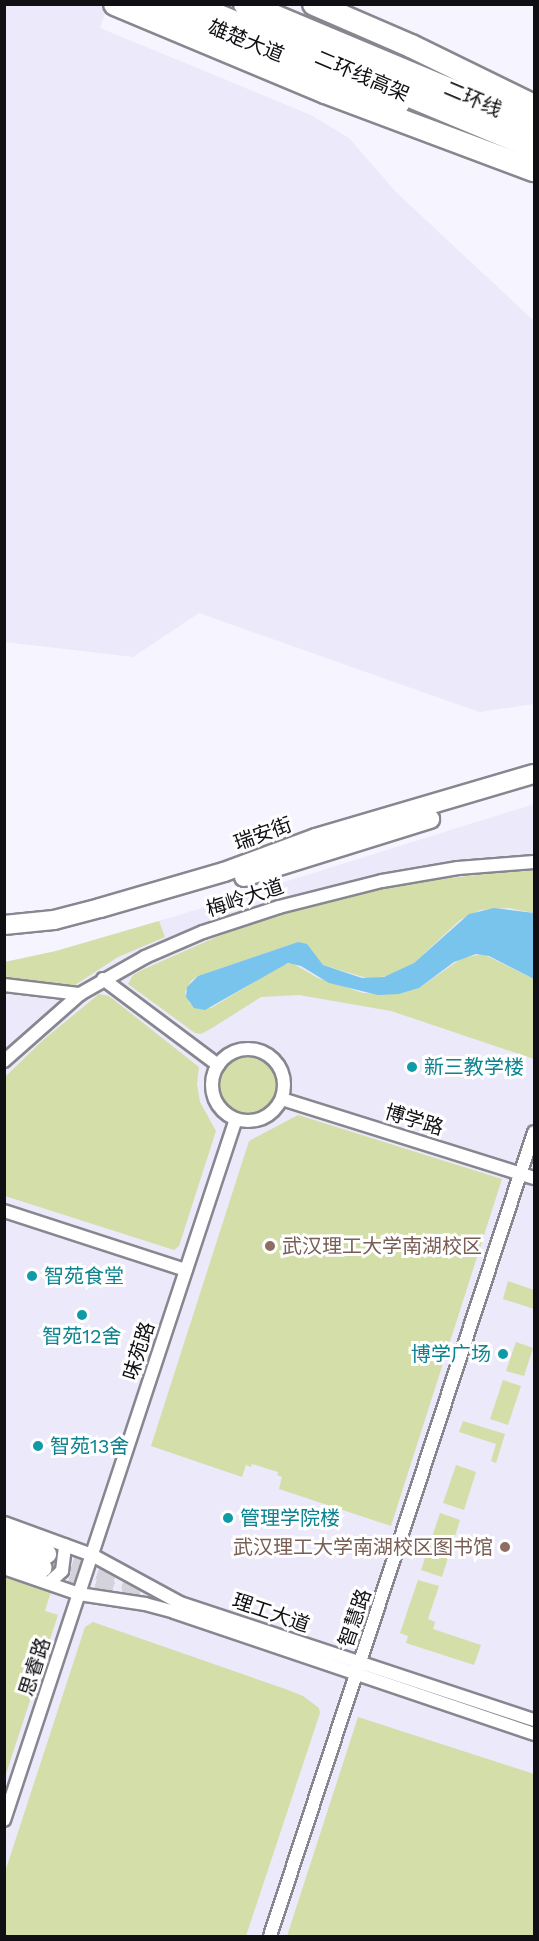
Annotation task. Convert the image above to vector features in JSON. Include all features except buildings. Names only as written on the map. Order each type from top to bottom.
[{"type":"highway","points":[[115,4],[325,92],[534,170]]},
{"type":"highway","name":"二环线高架","points":[[190,4],[534,148]]},
{"type":"highway","name":"二环线","points":[[245,4],[534,125]]},
{"type":"highway","points":[[314,4],[411,46],[534,105]]},
{"type":"main road","name":"雄楚大道","points":[[158,4],[534,159]]},
{"type":"main road","points":[[268,4],[534,118]]},
{"type":"main road","name":"瑞安街","points":[[4,925],[54,920],[100,908],[224,872],[316,838],[534,774]]},
{"type":"main road","name":"瑞安街","points":[[4,936],[85,925],[534,787]]},
{"type":"main road","points":[[4,1538],[46,1568]]},
{"type":"main road","points":[[4,1554],[46,1568]]},
{"type":"street","name":"梅岭大道","points":[[4,1061],[80,994],[103,979],[164,948],[203,932],[332,892],[420,874],[534,862]]},
{"type":"street","points":[[103,979],[218,1065]]},
{"type":"street","points":[[4,985],[80,994]]},
{"type":"street","points":[[243,1050],[265,1054],[276,1063],[283,1077],[282,1099],[266,1117],[254,1121],[236,1119],[221,1110],[215,1100],[212,1082],[218,1065],[229,1055],[243,1050]]},
{"type":"street","name":"博学路","points":[[282,1099],[534,1178]]},
{"type":"street","name":"味苑路","points":[[79,1594],[236,1119]]},
{"type":"street","name":"智慧路","points":[[270,1936],[534,1132]]},
{"type":"street","points":[[4,1211],[186,1270]]},
{"type":"street","name":"理工大道","points":[[4,1523],[92,1555],[180,1603],[534,1720]]},
{"type":"street","points":[[46,1568],[62,1570],[65,1545]]},
{"type":"street","name":"理工大道","points":[[4,1568],[46,1568],[79,1594],[164,1609],[356,1676],[534,1734]]},
{"type":"street","name":"思睿路","points":[[4,1820],[79,1594]]},
{"type":"shaded area","points":[[5,5],[100,5],[107,7],[100,28],[311,115],[349,138],[396,192],[534,321],[534,704],[479,712],[199,613],[133,657],[5,642]]},
{"type":"shaded area","name":"武汉理工大学南湖校区","points":[[534,804],[534,1936],[5,1936],[4,962],[56,951],[179,915]]},
{"type":"green space","points":[[534,869],[534,913],[508,908],[480,910],[460,920],[414,963],[392,975],[370,979],[323,965],[298,942],[198,976],[191,981],[185,992],[190,1004],[211,1008],[282,965],[292,963],[318,978],[363,993],[399,994],[419,988],[462,958],[483,954],[534,979],[534,1059],[391,1011],[299,995],[261,997],[201,1034],[195,1033],[128,984],[133,975],[142,970],[214,938],[253,923],[341,897],[404,883]]},
{"type":"green space","points":[[159,921],[165,937],[118,957],[72,987],[5,979],[5,962],[56,951]]},
{"type":"green space","points":[[99,994],[109,996],[199,1067],[197,1084],[200,1102],[216,1131],[179,1246],[174,1250],[5,1196],[5,1077],[43,1040]]},
{"type":"green space","points":[[248,1056],[264,1061],[272,1069],[277,1085],[272,1101],[264,1109],[248,1114],[232,1109],[224,1101],[219,1085],[224,1069],[232,1061]]},
{"type":"green space","points":[[298,1115],[502,1179],[391,1526],[279,1489],[282,1477],[277,1475],[278,1472],[252,1464],[251,1467],[246,1465],[242,1477],[151,1446],[249,1141]]},
{"type":"green space","points":[[508,1281],[534,1290],[534,1309],[503,1299]]},
{"type":"green space","points":[[516,1342],[533,1348],[524,1376],[506,1371]]},
{"type":"green space","points":[[503,1380],[521,1386],[508,1425],[490,1419]]},
{"type":"green space","points":[[463,1421],[505,1434],[496,1463],[491,1461],[496,1444],[459,1432]]},
{"type":"green space","points":[[456,1465],[476,1472],[464,1510],[443,1503]]},
{"type":"green space","points":[[440,1513],[460,1520],[442,1577],[421,1570]]},
{"type":"green space","points":[[5,1575],[51,1591],[45,1611],[58,1615],[5,1777]]},
{"type":"green space","points":[[418,1580],[439,1586],[428,1619],[435,1622],[433,1629],[481,1645],[474,1665],[406,1643],[408,1636],[400,1633]]},
{"type":"green space","points":[[93,1622],[288,1690],[303,1696],[319,1708],[320,1713],[246,1936],[5,1936],[5,1872],[85,1627]]},
{"type":"green space","points":[[358,1717],[534,1774],[534,1936],[287,1936]]},
{"type":"water","points":[[494,908],[534,913],[534,979],[489,956],[476,954],[454,962],[419,988],[399,994],[378,995],[329,983],[301,966],[288,963],[205,1010],[194,1008],[186,997],[187,987],[198,976],[298,942],[307,944],[323,965],[362,978],[384,977],[414,963],[469,914]]},
{"type":"tunnel","points":[[47,1554],[146,1587]]},
{"type":"tunnel","points":[[44,1568],[146,1602]]},
{"type":"place","name":"新三教学楼","points":[[412,1067]]},
{"type":"place","name":"武汉理工大学南湖校区","points":[[270,1246]]},
{"type":"place","name":"智苑食堂","points":[[32,1276]]},
{"type":"place","name":"智苑12舍","points":[[82,1315]]},
{"type":"place","name":"博学广场","points":[[503,1354]]},
{"type":"place","name":"智苑13舍","points":[[38,1446]]},
{"type":"place","name":"管理学院楼","points":[[228,1518]]},
{"type":"place","name":"武汉理工大学南湖校区图书馆","points":[[505,1547]]}]
